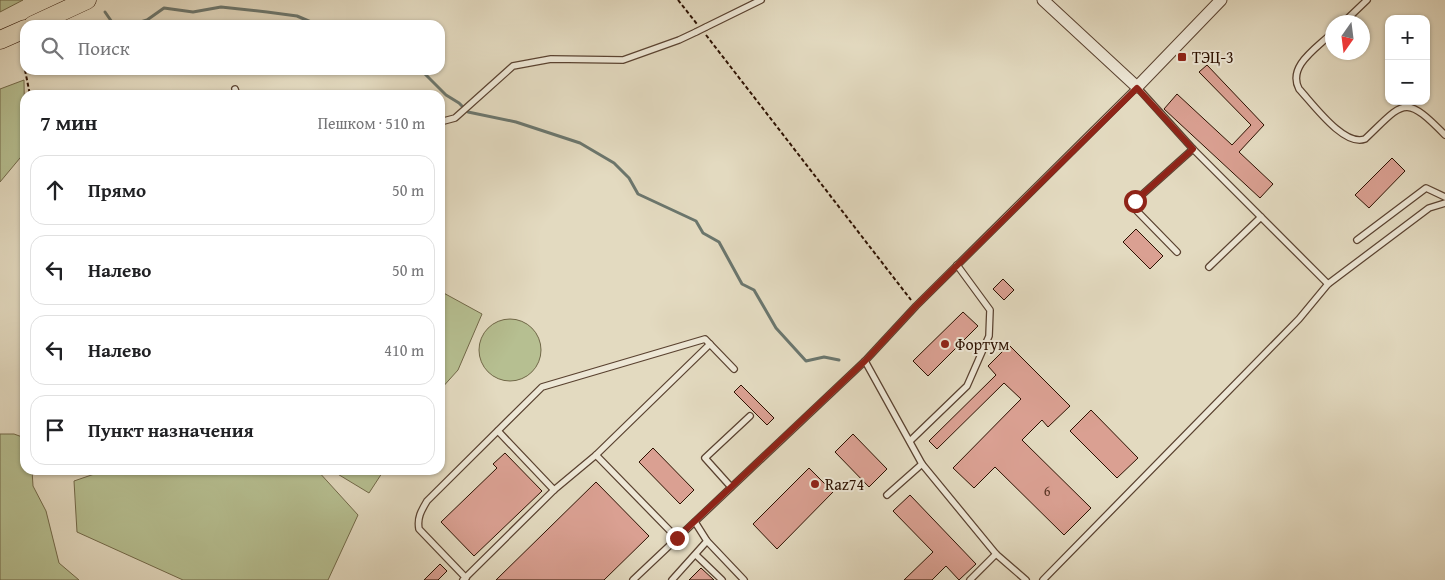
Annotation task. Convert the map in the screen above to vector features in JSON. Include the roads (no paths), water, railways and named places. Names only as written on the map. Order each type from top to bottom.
[{"type":"main road","points":[[45,20],[87,0]]},
{"type":"main road","points":[[0,40],[20,32]]},
{"type":"street","points":[[1043,0],[1137,88],[1221,0]]},
{"type":"lane","points":[[445,121],[455,118],[460,114],[513,66],[551,58],[623,60],[678,40],[761,0]]},
{"type":"lane","points":[[1351,15],[1367,0]]},
{"type":"lane","points":[[1325,40],[1300,65],[1295,73],[1295,82],[1299,89],[1345,137],[1359,141],[1365,139],[1397,108],[1405,106],[1413,107],[1426,115],[1445,135]]},
{"type":"lane","points":[[633,580],[865,361],[916,306],[1137,88],[1193,149],[1328,284]]},
{"type":"lane","points":[[1177,252],[1136,210],[1135,201],[1193,149]]},
{"type":"lane","points":[[1357,240],[1426,188],[1445,197]]},
{"type":"lane","points":[[1043,580],[1299,319],[1328,284],[1429,208],[1445,203]]},
{"type":"lane","points":[[1209,267],[1261,217]]},
{"type":"lane","points":[[910,441],[967,386],[989,336],[990,310],[957,265]]},
{"type":"lane","points":[[710,344],[596,456],[554,490],[464,579],[419,529],[418,521],[427,501],[542,387],[705,340],[710,344],[734,369]]},
{"type":"lane","points":[[865,361],[922,464],[996,554],[1026,580]]},
{"type":"lane","points":[[732,487],[705,458],[750,416]]},
{"type":"lane","points":[[498,431],[554,490]]},
{"type":"lane","points":[[596,456],[677,538]]},
{"type":"lane","points":[[887,495],[922,464]]},
{"type":"lane","points":[[694,522],[707,541],[744,580]]},
{"type":"lane","points":[[672,580],[707,541]]},
{"type":"lane","points":[[970,580],[996,554]]},
{"type":"lane","points":[[696,555],[722,580]]},
{"type":"waterway","points":[[147,20],[164,8],[193,12],[221,7],[297,16],[306,20]]},
{"type":"waterway","points":[[105,12],[111,20]]},
{"type":"waterway","points":[[426,75],[441,90]]},
{"type":"waterway","points":[[445,94],[459,103],[468,112],[516,122],[580,143],[614,163],[629,178],[638,194],[696,221],[703,233],[719,242],[742,284],[754,290],[776,328],[806,361],[824,357],[839,360]]},
{"type":"place","name":"ТЭЦ-3","points":[[1182,57]]},
{"type":"place","name":"Фортум","points":[[945,344]]},
{"type":"place","name":"Raz74","points":[[815,484]]}]
